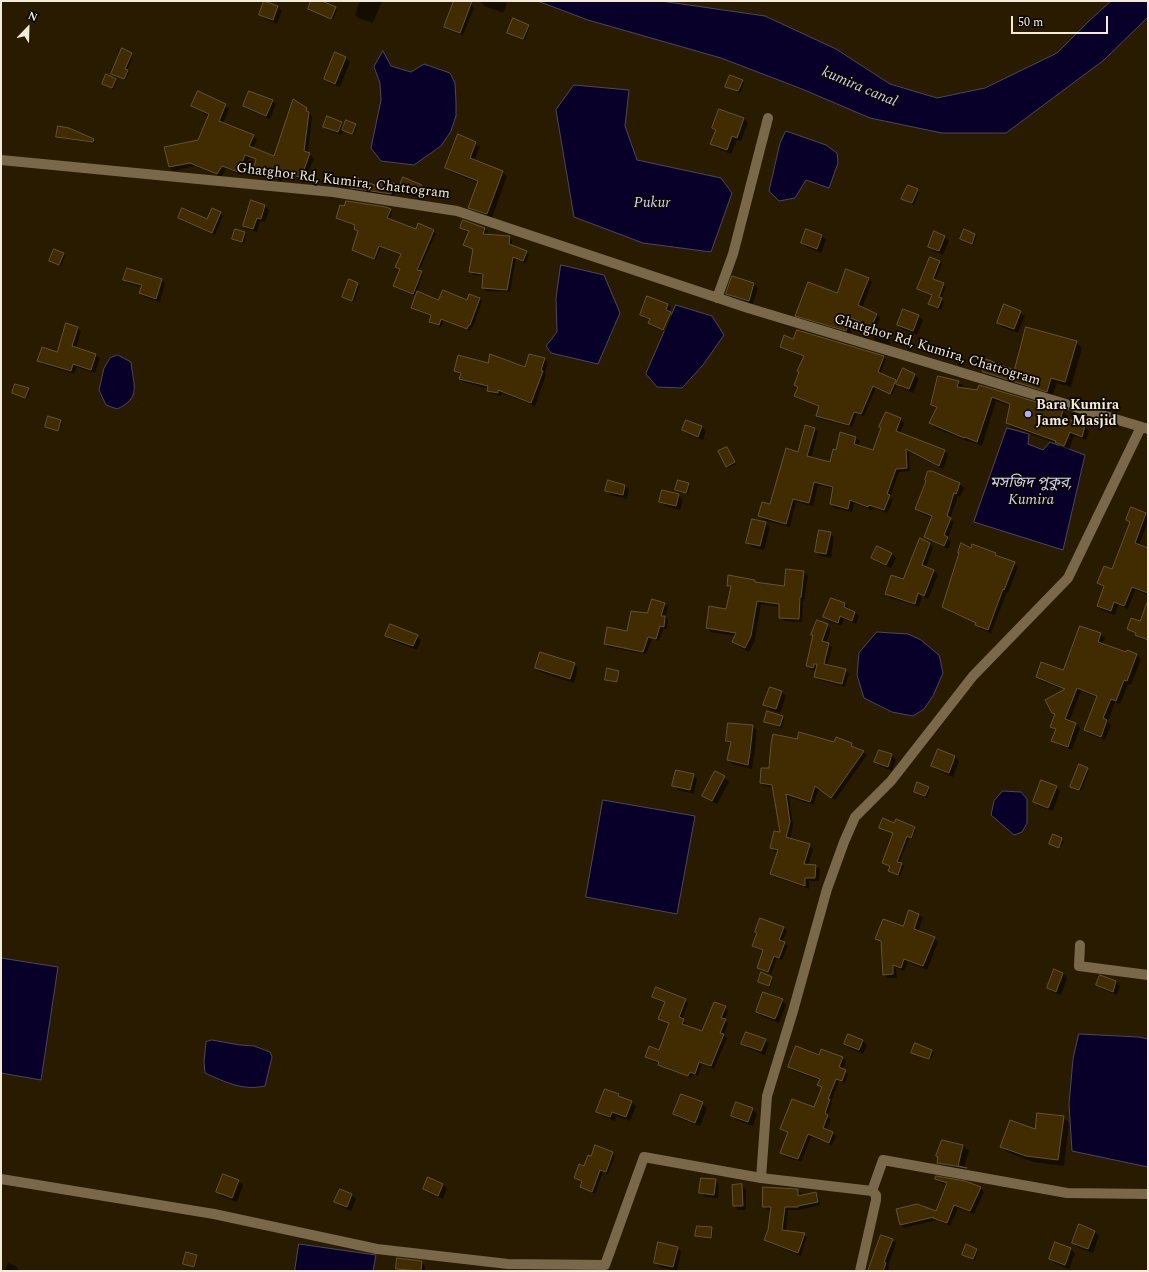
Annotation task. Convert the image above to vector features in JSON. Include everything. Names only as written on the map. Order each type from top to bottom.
[{"type":"street","points":[[717,298],[733,254],[768,118]]},
{"type":"street","name":"Ghatghor Rd, Kumira, Chattogram","points":[[1,160],[333,192],[457,211],[717,298],[1144,428]]},
{"type":"street","points":[[761,1178],[767,1096],[793,1011],[826,889],[855,817],[891,781],[973,676],[1068,578],[1144,428]]},
{"type":"street","points":[[1080,945],[1079,966],[1148,975]]},
{"type":"street","points":[[1,1179],[214,1214],[377,1249],[508,1264],[605,1265],[644,1157],[761,1178],[872,1191],[876,1195],[876,1200],[860,1271]]},
{"type":"street","points":[[872,1191],[883,1160],[1067,1193],[1148,1194]]},
{"type":"water","name":"kumira canal","points":[[538,1],[661,1],[765,16],[836,49],[890,84],[937,98],[985,88],[1057,53],[1111,1],[1148,1],[1148,17],[1104,60],[1006,133],[942,133],[870,118],[802,89],[721,58],[588,20]]},
{"type":"water","points":[[383,51],[391,66],[411,72],[424,64],[450,73],[455,83],[456,116],[451,131],[441,146],[414,165],[381,161],[371,148],[381,100],[380,83],[374,67]]},
{"type":"water","name":"Pukur","points":[[574,85],[629,90],[625,126],[637,160],[721,178],[732,193],[711,252],[643,243],[574,217],[556,110]]},
{"type":"water","points":[[786,131],[826,145],[837,153],[838,163],[829,188],[806,180],[795,198],[779,201],[769,191],[780,143]]},
{"type":"water","points":[[561,265],[604,275],[620,313],[598,364],[551,353],[546,346],[557,332],[556,299]]},
{"type":"water","points":[[676,305],[712,316],[724,335],[703,365],[682,388],[657,387],[646,374]]},
{"type":"water","points":[[118,355],[131,362],[134,390],[130,400],[125,405],[117,409],[106,405],[99,390],[104,368],[110,358]]},
{"type":"water","name":"মসজিদ পুকুর, Kumira","points":[[1007,428],[1029,434],[1028,444],[1043,450],[1050,442],[1085,455],[1063,550],[974,522]]},
{"type":"water","points":[[877,632],[908,634],[921,640],[939,655],[943,673],[933,696],[924,709],[913,716],[892,712],[864,698],[857,675],[859,653]]},
{"type":"water","points":[[1003,791],[1021,792],[1027,799],[1027,823],[1022,832],[1014,835],[991,815],[994,801]]},
{"type":"water","points":[[603,800],[695,816],[677,914],[586,897]]},
{"type":"water","points":[[1,958],[58,967],[41,1080],[1,1073]]},
{"type":"water","points":[[1079,1034],[1139,1037],[1148,1039],[1148,1167],[1072,1151],[1069,1104],[1073,1059]]},
{"type":"water","points":[[212,1040],[254,1046],[270,1052],[272,1057],[265,1086],[249,1087],[234,1085],[205,1073],[204,1062],[206,1042]]},
{"type":"water","points":[[299,1244],[376,1255],[373,1271],[295,1271]]},
{"type":"building","points":[[264,1],[278,6],[273,20],[259,15]]},
{"type":"building","points":[[311,1],[322,1],[336,7],[331,19],[308,9]]},
{"type":"building","points":[[454,1],[472,1],[460,33],[444,27]]},
{"type":"building","points":[[513,18],[529,25],[523,39],[507,33]]},
{"type":"building","points":[[122,48],[132,53],[125,69],[128,70],[124,79],[111,74]]},
{"type":"building","points":[[335,52],[346,57],[335,84],[324,79]]},
{"type":"building","points":[[106,74],[116,79],[112,88],[102,84]]},
{"type":"building","points":[[730,75],[743,80],[738,91],[725,87]]},
{"type":"building","points":[[198,91],[226,104],[219,121],[254,135],[249,146],[274,156],[293,99],[307,108],[306,111],[309,112],[304,151],[310,153],[301,178],[281,170],[278,179],[254,167],[256,159],[245,155],[238,172],[222,166],[217,174],[190,163],[169,167],[164,147],[198,140],[209,114],[191,106]]},
{"type":"building","points":[[249,91],[273,100],[266,116],[243,106]]},
{"type":"building","points":[[719,109],[744,118],[737,138],[732,136],[727,150],[710,144],[716,130],[712,128]]},
{"type":"building","points":[[327,116],[342,122],[338,132],[323,127]]},
{"type":"building","points":[[346,120],[356,124],[352,134],[342,130]]},
{"type":"building","points":[[58,126],[69,128],[94,139],[93,142],[56,137]]},
{"type":"building","points":[[458,134],[476,142],[470,158],[503,171],[487,214],[468,208],[478,181],[445,168]]},
{"type":"building","points":[[355,177],[379,187],[382,179],[395,184],[391,194],[351,188]]},
{"type":"building","points":[[403,177],[422,185],[418,195],[399,188]]},
{"type":"building","points":[[908,185],[918,189],[912,203],[901,199]]},
{"type":"building","points":[[251,200],[265,205],[261,219],[257,218],[253,229],[243,226]]},
{"type":"building","points":[[346,201],[386,207],[391,209],[387,218],[416,229],[418,223],[434,230],[417,270],[422,271],[413,294],[393,286],[400,269],[395,267],[401,254],[379,246],[374,259],[352,250],[358,231],[354,229],[355,225],[336,218],[340,205],[344,206]]},
{"type":"building","points":[[182,208],[207,219],[212,208],[221,212],[212,233],[178,218]]},
{"type":"building","points":[[463,220],[485,228],[483,234],[510,236],[509,244],[527,251],[523,261],[513,257],[507,290],[482,288],[483,274],[469,272],[473,249],[463,245],[469,231],[460,228]]},
{"type":"building","points":[[235,229],[245,232],[242,242],[232,239]]},
{"type":"building","points":[[806,229],[822,235],[817,249],[801,243]]},
{"type":"building","points":[[964,229],[975,234],[972,244],[960,239]]},
{"type":"building","points":[[934,231],[945,236],[939,251],[928,247]]},
{"type":"building","points":[[54,249],[64,253],[59,265],[49,261]]},
{"type":"building","points":[[930,257],[940,261],[933,279],[944,283],[939,297],[942,298],[938,308],[928,304],[932,295],[917,289]]},
{"type":"building","points":[[127,268],[162,279],[156,299],[139,293],[142,285],[123,280]]},
{"type":"building","points":[[846,269],[869,278],[858,305],[877,314],[871,327],[851,318],[846,331],[795,316],[808,282],[837,293]]},
{"type":"building","points":[[732,276],[754,283],[749,301],[726,294]]},
{"type":"building","points":[[349,279],[358,283],[352,301],[342,297]]},
{"type":"building","points":[[443,290],[467,300],[469,294],[480,298],[470,325],[467,329],[441,319],[439,325],[429,322],[431,315],[411,308],[417,291],[438,300]]},
{"type":"building","points":[[647,296],[668,304],[666,310],[671,312],[663,330],[648,323],[650,319],[640,315]]},
{"type":"building","points":[[1004,304],[1021,311],[1014,329],[997,323]]},
{"type":"building","points":[[903,309],[919,315],[913,331],[897,325]]},
{"type":"building","points":[[66,323],[78,327],[72,346],[96,354],[91,370],[73,364],[71,371],[37,361],[42,347],[57,352]]},
{"type":"building","points":[[1026,327],[1077,341],[1065,382],[1051,378],[1047,392],[982,371],[986,359],[1014,370]]},
{"type":"building","points":[[797,330],[884,356],[878,372],[896,380],[890,394],[873,386],[861,414],[854,412],[849,425],[816,416],[819,406],[794,396],[798,387],[794,385],[799,372],[797,371],[804,356],[780,347],[784,335],[793,339]]},
{"type":"building","points":[[490,354],[525,367],[529,354],[545,358],[541,370],[543,371],[531,403],[498,390],[498,393],[487,391],[488,386],[459,379],[461,373],[454,371],[458,355],[488,363]]},
{"type":"building","points":[[903,368],[915,374],[909,389],[896,384]]},
{"type":"building","points":[[938,376],[959,381],[957,387],[977,390],[979,385],[1063,410],[1061,417],[1085,425],[1082,437],[1070,432],[1064,446],[1055,442],[1056,441],[1006,423],[1010,404],[992,397],[977,442],[965,437],[964,438],[929,423],[937,407],[931,405]]},
{"type":"building","points":[[15,384],[29,388],[25,398],[12,393]]},
{"type":"building","points":[[886,412],[901,418],[896,431],[945,450],[939,466],[906,449],[907,468],[896,469],[887,494],[890,495],[884,510],[869,505],[868,507],[850,500],[848,509],[830,504],[833,487],[814,482],[809,503],[793,499],[786,524],[758,516],[762,502],[770,504],[786,448],[798,452],[805,425],[815,428],[807,456],[830,462],[833,449],[836,450],[840,432],[856,437],[854,444],[873,450],[881,428],[879,427]]},
{"type":"building","points":[[48,416],[61,420],[58,431],[45,427]]},
{"type":"building","points":[[686,420],[702,426],[698,437],[682,430]]},
{"type":"building","points":[[727,447],[735,462],[726,467],[718,451]]},
{"type":"building","points":[[928,471],[932,471],[960,483],[956,494],[954,493],[947,516],[951,518],[944,535],[948,537],[944,546],[924,537],[932,516],[915,509],[926,481]]},
{"type":"building","points":[[608,480],[625,485],[623,495],[605,491]]},
{"type":"building","points":[[678,480],[689,483],[686,493],[675,490]]},
{"type":"building","points":[[662,490],[679,494],[676,506],[659,502]]},
{"type":"building","points":[[1131,507],[1146,513],[1135,543],[1148,548],[1148,593],[1132,587],[1124,606],[1114,602],[1111,611],[1097,606],[1104,586],[1097,583],[1104,566],[1112,569],[1130,522],[1126,520]]},
{"type":"building","points":[[752,519],[766,522],[760,546],[746,543]]},
{"type":"building","points":[[819,530],[831,532],[826,554],[815,552]]},
{"type":"building","points":[[920,538],[930,543],[922,565],[934,570],[924,596],[918,593],[915,604],[885,594],[891,575],[903,579]]},
{"type":"building","points":[[961,543],[971,548],[972,544],[996,553],[995,555],[1015,562],[988,630],[975,625],[976,623],[942,607]]},
{"type":"building","points":[[877,546],[892,553],[886,565],[871,558]]},
{"type":"building","points":[[786,569],[804,571],[800,597],[799,619],[779,618],[779,604],[757,601],[751,636],[745,648],[732,642],[736,633],[706,628],[709,606],[726,609],[731,586],[727,586],[728,575],[755,580],[755,582],[784,586]]},
{"type":"building","points":[[831,598],[845,603],[844,607],[855,612],[852,621],[840,616],[838,623],[823,617]]},
{"type":"building","points":[[652,599],[665,603],[661,616],[665,616],[664,627],[660,626],[656,639],[648,637],[643,652],[604,644],[607,627],[627,631],[631,611],[647,613]]},
{"type":"building","points":[[1147,603],[1148,640],[1135,635],[1136,633],[1127,629],[1131,618],[1140,621]]},
{"type":"building","points":[[817,620],[828,624],[822,641],[829,643],[824,664],[846,669],[842,684],[814,677],[817,664],[814,664],[813,668],[806,666],[813,635],[811,635]]},
{"type":"building","points":[[390,624],[418,635],[413,646],[385,636]]},
{"type":"building","points":[[1080,626],[1101,633],[1098,642],[1126,652],[1127,650],[1137,654],[1127,681],[1124,680],[1116,701],[1111,699],[1103,718],[1107,720],[1101,737],[1084,730],[1097,696],[1077,688],[1065,719],[1076,723],[1068,747],[1051,741],[1056,729],[1050,727],[1055,714],[1052,713],[1045,700],[1065,689],[1036,677],[1041,662],[1063,670]]},
{"type":"building","points":[[540,652],[575,663],[570,679],[535,668]]},
{"type":"building","points":[[607,668],[619,671],[617,682],[605,680]]},
{"type":"building","points":[[770,687],[782,691],[776,709],[763,705]]},
{"type":"building","points":[[767,711],[783,716],[780,726],[764,722]]},
{"type":"building","points":[[728,723],[753,725],[748,765],[727,760],[731,742],[726,741]]},
{"type":"building","points":[[799,732],[834,742],[836,737],[852,743],[851,746],[864,751],[831,798],[815,786],[810,802],[786,794],[790,822],[786,837],[810,844],[804,864],[816,865],[815,878],[805,878],[805,886],[770,874],[778,850],[770,848],[774,831],[780,832],[772,785],[760,783],[761,768],[769,768],[773,734],[797,739]]},
{"type":"building","points":[[938,749],[955,756],[949,773],[931,766]]},
{"type":"building","points":[[879,750],[892,754],[888,767],[874,762]]},
{"type":"building","points":[[1079,764],[1088,768],[1079,790],[1070,787]]},
{"type":"building","points":[[676,770],[694,774],[690,790],[672,786]]},
{"type":"building","points":[[715,771],[725,776],[712,801],[702,796]]},
{"type":"building","points":[[1041,780],[1057,786],[1048,808],[1033,802]]},
{"type":"building","points":[[917,782],[929,787],[925,796],[914,792]]},
{"type":"building","points":[[883,818],[894,823],[896,819],[915,827],[911,838],[907,836],[897,862],[902,863],[898,875],[888,871],[890,866],[882,863],[893,833],[879,828]]},
{"type":"building","points":[[1053,834],[1062,838],[1059,848],[1049,844]]},
{"type":"building","points":[[909,910],[919,914],[914,929],[935,937],[923,966],[904,959],[901,968],[893,965],[893,974],[883,975],[881,941],[875,939],[883,919],[903,926]]},
{"type":"building","points":[[760,918],[784,927],[779,940],[785,942],[779,958],[774,956],[768,972],[757,968],[763,950],[752,946],[757,933],[755,932]]},
{"type":"building","points":[[1054,969],[1063,973],[1056,992],[1047,988]]},
{"type":"building","points":[[761,972],[772,977],[769,986],[758,982]]},
{"type":"building","points":[[1100,975],[1116,981],[1113,992],[1096,985]]},
{"type":"building","points":[[656,987],[686,999],[679,1017],[684,1019],[682,1024],[702,1031],[714,1002],[726,1006],[721,1018],[726,1019],[720,1033],[724,1034],[711,1066],[699,1062],[695,1074],[690,1072],[688,1076],[658,1065],[659,1062],[645,1057],[649,1046],[659,1050],[669,1023],[658,1019],[665,1002],[652,997]]},
{"type":"building","points":[[763,992],[783,999],[775,1019],[756,1012]]},
{"type":"building","points":[[746,1032],[766,1039],[761,1051],[741,1044]]},
{"type":"building","points":[[848,1034],[863,1040],[859,1050],[844,1044]]},
{"type":"building","points":[[915,1043],[932,1050],[929,1059],[911,1053]]},
{"type":"building","points":[[796,1046],[819,1055],[821,1049],[843,1057],[839,1067],[846,1070],[842,1081],[836,1079],[828,1099],[830,1099],[825,1113],[828,1115],[823,1128],[833,1132],[829,1143],[808,1134],[798,1159],[780,1153],[788,1132],[780,1129],[792,1099],[814,1107],[822,1087],[817,1085],[820,1079],[788,1067]]},
{"type":"building","points":[[605,1089],[632,1101],[626,1117],[612,1112],[610,1117],[596,1112]]},
{"type":"building","points":[[681,1094],[703,1102],[695,1123],[673,1114]]},
{"type":"building","points":[[736,1102],[753,1108],[748,1122],[731,1116]]},
{"type":"building","points":[[1037,1113],[1064,1116],[1058,1160],[1026,1156],[1000,1147],[1010,1120],[1035,1129]]},
{"type":"building","points":[[942,1140],[963,1145],[958,1166],[967,1168],[937,1163],[938,1157],[936,1156]]},
{"type":"building","points":[[595,1145],[613,1152],[606,1172],[600,1170],[592,1192],[580,1187],[582,1181],[574,1178],[579,1164],[584,1166],[588,1155],[591,1156]]},
{"type":"building","points":[[223,1174],[239,1180],[232,1198],[216,1192]]},
{"type":"building","points":[[936,1176],[965,1181],[981,1187],[970,1211],[954,1205],[947,1223],[933,1218],[934,1217],[900,1225],[896,1209],[917,1204],[936,1211],[947,1183],[935,1179]]},
{"type":"building","points":[[428,1177],[443,1184],[438,1196],[423,1189]]},
{"type":"building","points":[[701,1178],[716,1179],[714,1195],[699,1193]]},
{"type":"building","points":[[742,1184],[743,1206],[733,1206],[732,1185]]},
{"type":"building","points":[[763,1187],[798,1189],[798,1196],[816,1192],[818,1202],[798,1207],[785,1207],[782,1230],[805,1233],[798,1253],[764,1240],[768,1230],[771,1207],[763,1207]]},
{"type":"building","points":[[340,1189],[352,1194],[347,1207],[334,1202]]},
{"type":"building","points":[[1079,1224],[1095,1231],[1088,1249],[1072,1243]]},
{"type":"building","points":[[697,1226],[712,1227],[711,1238],[695,1236]]},
{"type":"building","points":[[881,1235],[893,1239],[884,1262],[886,1263],[883,1271],[868,1271]]},
{"type":"building","points":[[658,1242],[678,1247],[673,1267],[654,1263]]},
{"type":"building","points":[[1055,1242],[1071,1248],[1065,1265],[1049,1259]]},
{"type":"building","points":[[966,1244],[977,1249],[973,1259],[962,1255]]},
{"type":"building","points":[[186,1252],[197,1255],[194,1267],[183,1264]]},
{"type":"building","points":[[397,1258],[422,1261],[421,1271],[396,1269]]},
{"type":"place","name":"Bara Kumira Jame Masjid","points":[[1028,414]]}]
